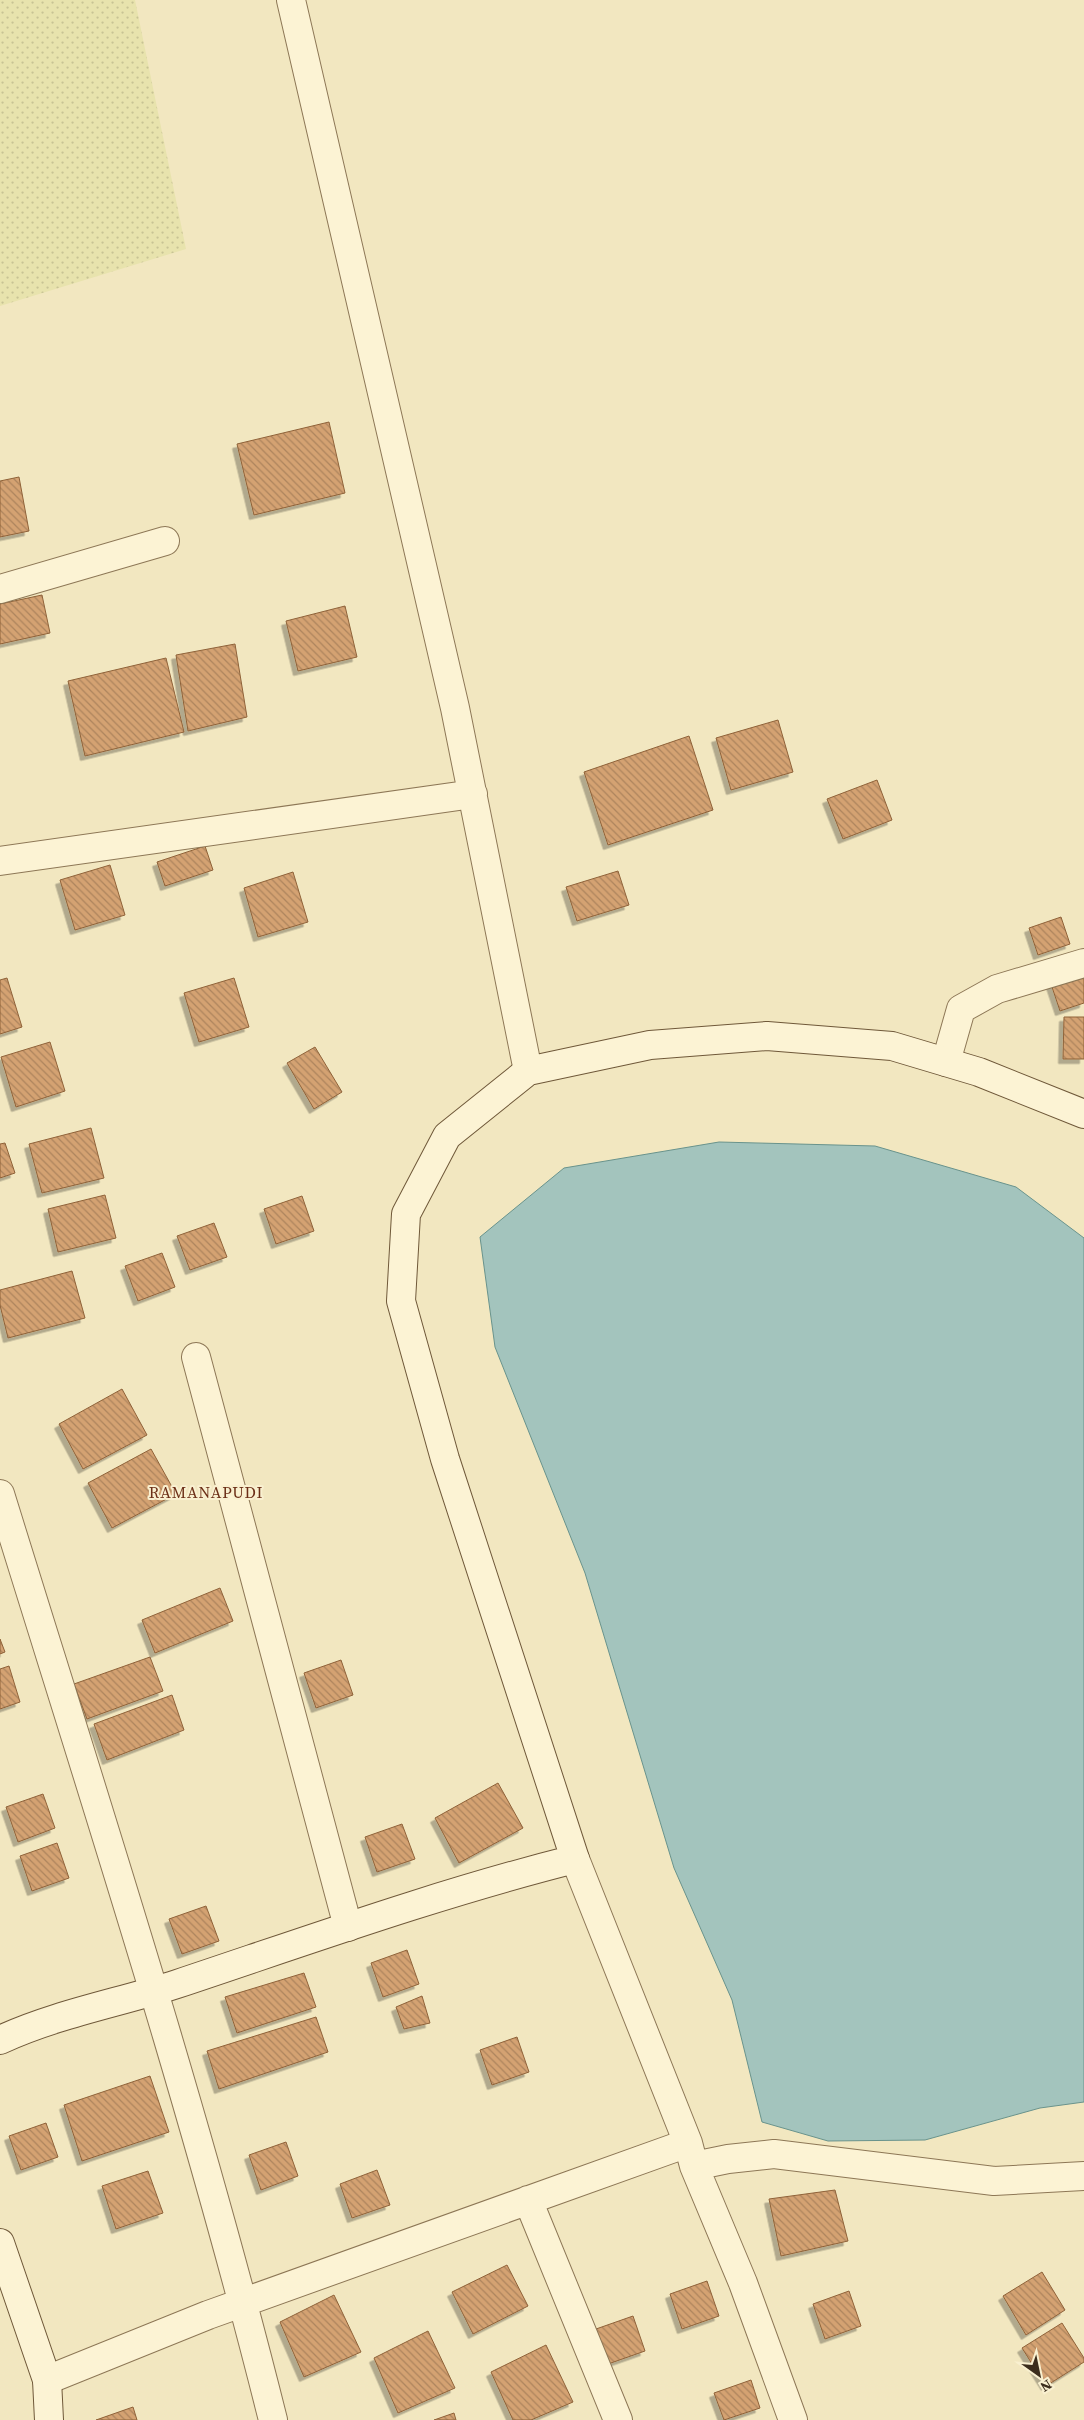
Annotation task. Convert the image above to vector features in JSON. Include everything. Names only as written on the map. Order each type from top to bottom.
[{"type":"street","points":[[291,0],[455,708],[528,1071]]},
{"type":"street","points":[[0,589],[165,541]]},
{"type":"street","points":[[0,861],[473,794]]},
{"type":"street","points":[[946,1062],[961,1009],[997,989],[1084,963]]},
{"type":"street","points":[[793,2420],[743,2283],[575,1859],[445,1458],[401,1301],[406,1214],[446,1136],[528,1071],[650,1045],[767,1036],[892,1046],[979,1072],[1084,1114]]},
{"type":"street","points":[[196,1356],[348,1927]]},
{"type":"street","points":[[0,1494],[154,1992],[244,2302],[273,2420]]},
{"type":"street","points":[[0,2040],[30,2026],[154,1992],[498,1878],[575,1859]]},
{"type":"street","points":[[47,2380],[244,2302],[528,2200],[691,2154],[728,2159],[774,2154],[849,2165],[994,2181],[1084,2176]]},
{"type":"street","points":[[528,2200],[618,2420]]},
{"type":"street","points":[[0,2243],[47,2380],[49,2420]]},
{"type":"shaded area","points":[[0,0],[135,0],[186,249],[0,306]]},
{"type":"water","points":[[719,1142],[875,1146],[1016,1187],[1084,1238],[1084,2102],[1040,2108],[925,2140],[828,2141],[762,2122],[732,2000],[674,1868],[585,1573],[495,1347],[480,1237],[564,1168]]},
{"type":"building","points":[[329,422],[345,493],[254,515],[237,444]]},
{"type":"building","points":[[19,477],[29,531],[0,537],[0,481]]},
{"type":"building","points":[[42,595],[50,633],[0,644],[0,604]]},
{"type":"building","points":[[345,606],[357,657],[298,671],[286,621]]},
{"type":"building","points":[[235,644],[247,717],[188,731],[176,655]]},
{"type":"building","points":[[166,658],[184,732],[85,756],[68,681]]},
{"type":"building","points":[[778,720],[793,772],[731,790],[716,738]]},
{"type":"building","points":[[689,736],[713,810],[608,845],[584,772]]},
{"type":"building","points":[[877,780],[892,820],[843,839],[827,799]]},
{"type":"building","points":[[205,846],[213,870],[165,886],[157,862]]},
{"type":"building","points":[[110,865],[125,915],[75,930],[60,880]]},
{"type":"building","points":[[618,871],[629,905],[577,921],[566,887]]},
{"type":"building","points":[[293,872],[308,922],[258,937],[244,888]]},
{"type":"building","points":[[1061,917],[1070,944],[1038,955],[1029,928]]},
{"type":"building","points":[[1084,973],[1084,1003],[1060,1011],[1051,984]]},
{"type":"building","points":[[7,978],[22,1027],[0,1034],[0,980]]},
{"type":"building","points":[[234,978],[249,1027],[199,1042],[184,993]]},
{"type":"building","points":[[1064,1017],[1084,1017],[1084,1059],[1063,1059]]},
{"type":"building","points":[[50,1042],[65,1091],[16,1107],[1,1057]]},
{"type":"building","points":[[315,1047],[342,1092],[314,1109],[287,1063]]},
{"type":"building","points":[[91,1128],[104,1178],[42,1193],[29,1144]]},
{"type":"building","points":[[5,1143],[15,1173],[0,1178],[0,1144]]},
{"type":"building","points":[[105,1195],[116,1238],[58,1252],[48,1209]]},
{"type":"building","points":[[302,1196],[314,1231],[276,1244],[264,1209]]},
{"type":"building","points":[[214,1223],[227,1257],[190,1270],[177,1236]]},
{"type":"building","points":[[162,1253],[175,1287],[138,1301],[125,1266]]},
{"type":"building","points":[[72,1271],[85,1318],[8,1338],[0,1305],[0,1290]]},
{"type":"building","points":[[122,1389],[147,1435],[83,1469],[59,1424]]},
{"type":"building","points":[[151,1449],[176,1494],[112,1528],[88,1483]]},
{"type":"building","points":[[220,1588],[233,1621],[155,1653],[142,1620]]},
{"type":"building","points":[[0,1639],[5,1652],[0,1654]]},
{"type":"building","points":[[150,1657],[163,1691],[87,1719],[74,1684]]},
{"type":"building","points":[[341,1660],[353,1695],[316,1708],[304,1673]]},
{"type":"building","points":[[9,1666],[20,1702],[0,1709],[0,1669]]},
{"type":"building","points":[[172,1695],[184,1730],[107,1760],[94,1724]]},
{"type":"building","points":[[498,1783],[523,1828],[459,1863],[435,1818]]},
{"type":"building","points":[[43,1794],[55,1828],[18,1842],[6,1807]]},
{"type":"building","points":[[402,1824],[415,1859],[377,1872],[365,1837]]},
{"type":"building","points":[[57,1843],[69,1878],[32,1891],[20,1856]]},
{"type":"building","points":[[206,1906],[219,1941],[182,1954],[169,1919]]},
{"type":"building","points":[[407,1950],[419,1984],[383,1997],[371,1963]]},
{"type":"building","points":[[304,1973],[316,2007],[237,2033],[225,1997]]},
{"type":"building","points":[[422,1996],[430,2023],[404,2029],[396,2007]]},
{"type":"building","points":[[316,2017],[328,2052],[219,2089],[207,2051]]},
{"type":"building","points":[[517,2037],[529,2072],[492,2085],[480,2050]]},
{"type":"building","points":[[150,2076],[169,2132],[82,2161],[64,2105]]},
{"type":"building","points":[[46,2123],[58,2157],[21,2170],[9,2136]]},
{"type":"building","points":[[286,2142],[298,2176],[261,2190],[249,2155]]},
{"type":"building","points":[[377,2170],[390,2205],[352,2218],[340,2184]]},
{"type":"building","points":[[148,2171],[163,2213],[116,2229],[102,2186]]},
{"type":"building","points":[[835,2190],[848,2241],[781,2256],[769,2199]]},
{"type":"building","points":[[507,2265],[528,2306],[473,2334],[452,2292]]},
{"type":"building","points":[[1042,2272],[1065,2310],[1026,2335],[1003,2296]]},
{"type":"building","points":[[707,2281],[719,2316],[682,2329],[670,2294]]},
{"type":"building","points":[[849,2291],[861,2326],[825,2339],[813,2304]]},
{"type":"building","points":[[334,2295],[361,2352],[304,2377],[280,2322]]},
{"type":"building","points":[[633,2316],[645,2351],[608,2364],[596,2329]]},
{"type":"building","points":[[1062,2323],[1084,2358],[1084,2362],[1046,2386],[1022,2348]]},
{"type":"building","points":[[428,2331],[455,2388],[398,2413],[374,2358]]},
{"type":"building","points":[[546,2345],[573,2402],[531,2420],[513,2420],[491,2372]]},
{"type":"building","points":[[751,2380],[760,2408],[724,2420],[714,2393]]},
{"type":"building","points":[[133,2407],[137,2420],[96,2420]]},
{"type":"building","points":[[454,2413],[456,2420],[434,2420]]},
{"type":"district","name":"RAMANAPUDI","points":[[206,1492]]}]
